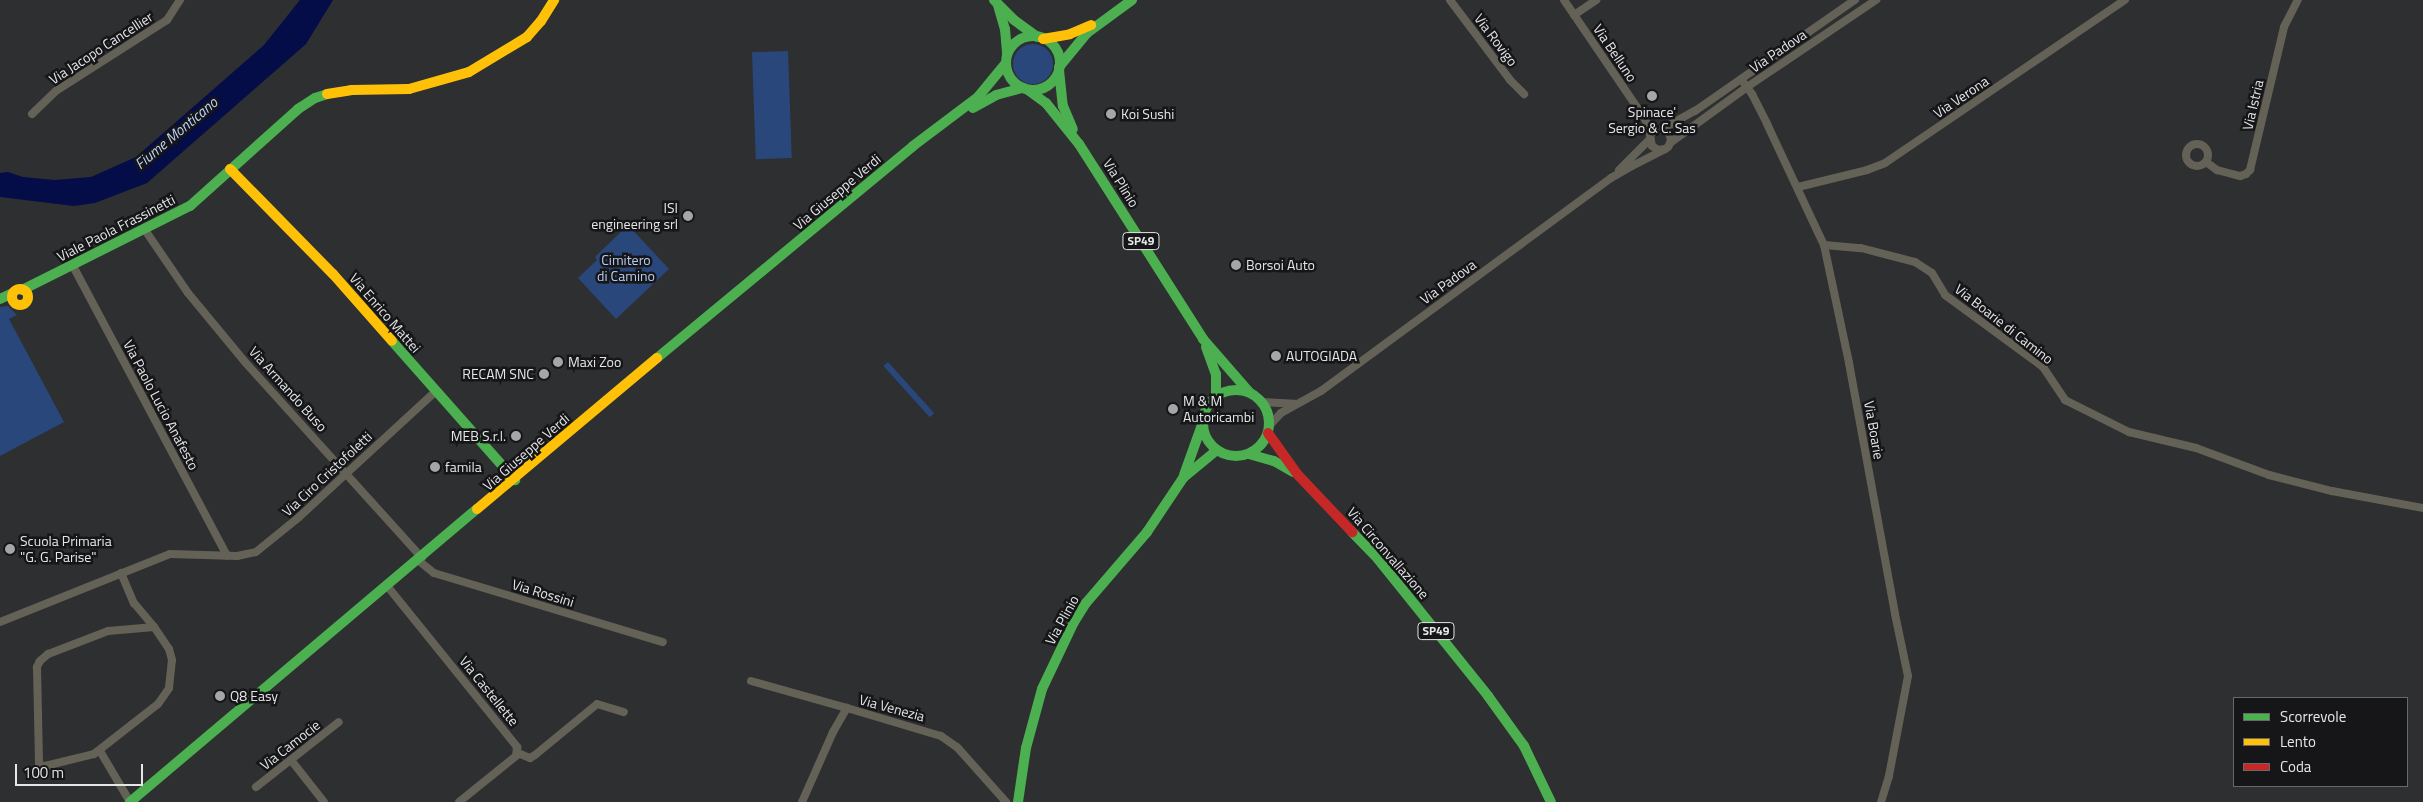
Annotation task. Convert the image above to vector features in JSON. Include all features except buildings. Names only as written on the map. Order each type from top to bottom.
[{"type":"main road","name":"Viale Paola Frassinetti","points":[[0,300],[19,295],[33,286],[190,206],[298,109],[325,94],[351,90],[409,89],[436,83],[485,64],[527,37],[541,21],[554,0]]},
{"type":"main road","points":[[1026,89],[1044,88],[1051,83],[1077,43],[1100,22],[1132,0]]},
{"type":"main road","name":"SP49","points":[[996,2],[1014,20],[1056,50],[1063,106],[1080,144]]},
{"type":"main road","name":"SP49","points":[[996,2],[1005,29],[1007,59],[1011,78],[1046,103],[1080,144]]},
{"type":"main road","points":[[1007,59],[1011,48],[1022,38],[1070,34],[1100,22]]},
{"type":"main road","name":"Via Giuseppe Verdi","points":[[130,802],[515,480],[604,402],[913,146],[942,126],[985,91],[1007,59]]},
{"type":"main road","name":"Via Giuseppe Verdi","points":[[942,126],[996,95],[1026,89]]},
{"type":"main road","name":"Via Plinio","points":[[1080,144],[1203,339],[1249,392]]},
{"type":"main road","name":"Via Enrico Mattei","points":[[230,169],[333,274],[435,392],[515,480]]},
{"type":"main road","name":"Via Plinio","points":[[1203,339],[1216,374],[1216,396]]},
{"type":"main road","points":[[1217,450],[1206,437],[1204,418],[1208,404],[1216,396],[1226,391],[1238,389],[1249,392]]},
{"type":"main road","name":"SP49","points":[[1249,392],[1262,402],[1267,409],[1269,429]]},
{"type":"main road","name":"Via Plinio","points":[[1018,802],[1026,748],[1034,717],[1042,689],[1062,644],[1086,603],[1147,532],[1183,478],[1204,418]]},
{"type":"main road","points":[[1249,454],[1264,442],[1269,429]]},
{"type":"main road","name":"Via Circonvallazione","points":[[1269,429],[1298,475],[1378,558],[1488,696],[1524,746],[1551,802]]},
{"type":"main road","name":"SP49","points":[[1217,450],[1232,456],[1249,454]]},
{"type":"main road","name":"Via Plinio","points":[[1183,478],[1217,450]]},
{"type":"main road","name":"Via Circonvallazione","points":[[1249,454],[1274,461],[1298,475]]},
{"type":"street","name":"Via Jacopo Cancellier","points":[[32,114],[56,92],[167,20],[180,0]]},
{"type":"street","name":"Via Rovigo","points":[[1450,0],[1510,80],[1524,94]]},
{"type":"street","name":"Via Belluno","points":[[1564,0],[1645,119]]},
{"type":"street","points":[[1574,15],[1596,0]]},
{"type":"street","name":"Via Padova","points":[[1611,178],[1660,129],[1694,111],[1855,0]]},
{"type":"street","name":"Via Padova","points":[[1269,429],[1281,413],[1321,391],[1611,178],[1668,146],[1747,87],[1876,0]]},
{"type":"street","name":"Via Verona","points":[[1798,187],[1867,170],[1885,163],[2125,0]]},
{"type":"street","name":"Via Istria","points":[[2206,162],[2217,170],[2240,176],[2250,170],[2284,27],[2298,0]]},
{"type":"street","name":"Via Boarie","points":[[1741,79],[1747,87],[1798,187],[1824,245],[1908,676],[1889,776],[1881,802]]},
{"type":"street","points":[[1645,119],[1670,135],[1668,146],[1654,149],[1645,119]]},
{"type":"street","name":"Via Armando Buso","points":[[145,230],[188,293],[245,362],[346,472],[420,559]]},
{"type":"street","name":"Via Boarie di Camino","points":[[1824,245],[1860,248],[1902,257],[1915,262],[1932,273],[1945,295],[2043,367],[2066,400],[2129,432],[2196,448],[2269,475],[2314,487],[2423,508]]},
{"type":"street","name":"Via Paolo Lucio Anafesto","points":[[73,266],[227,556]]},
{"type":"street","name":"Via Ciro Cristofoletti","points":[[0,622],[170,554],[248,555],[264,548],[435,392]]},
{"type":"street","points":[[1262,402],[1299,404]]},
{"type":"street","name":"Via Rossini","points":[[420,559],[434,573],[664,642]]},
{"type":"street","points":[[121,573],[134,602],[154,627],[169,649],[172,660],[169,688],[158,704],[100,751],[45,766],[39,765],[37,667],[40,660],[48,654],[108,630],[154,627]]},
{"type":"street","name":"Via Castellette","points":[[388,586],[517,747],[518,753]]},
{"type":"street","points":[[751,681],[847,708]]},
{"type":"street","points":[[459,802],[518,753],[530,758],[535,755],[597,704],[624,712]]},
{"type":"street","name":"Via Venezia","points":[[802,802],[847,708],[941,736],[957,747],[1006,802]]},
{"type":"street","name":"Via Camocie","points":[[256,787],[339,722]]},
{"type":"street","points":[[100,751],[130,802]]},
{"type":"street","points":[[291,760],[324,802]]},
{"type":"green space","points":[[1037,44],[1044,47],[1050,53],[1053,64],[1052,72],[1044,81],[1037,84],[1029,84],[1022,81],[1014,72],[1013,60],[1016,53],[1025,45]]},
{"type":"green space","points":[[788,51],[792,158],[756,159],[752,52]]},
{"type":"green space","name":"Cimitero di Camino","points":[[628,225],[669,269],[616,319],[578,278],[597,260],[595,257]]},
{"type":"green space","points":[[8,306],[17,315],[9,319],[64,422],[0,456],[0,307]]},
{"type":"green space","points":[[888,362],[934,413],[930,417],[884,366]]},
{"type":"water","name":"Fiume Monticano","points":[[300,0],[333,0],[306,44],[147,183],[95,203],[74,206],[0,197],[0,173],[8,172],[23,177],[55,180],[91,177],[136,157],[264,45]]},
{"type":"traffic: fast","points":[[994,0],[1014,20],[1037,37]]},
{"type":"traffic: fast","points":[[1059,67],[1087,33],[1132,0]]},
{"type":"traffic: fast","points":[[998,5],[1005,29],[1007,54]]},
{"type":"traffic: fast","points":[[1033,36],[1043,38],[1052,44],[1058,53],[1060,63],[1058,73],[1052,82],[1043,88],[1033,90],[1023,88],[1014,82],[1008,73],[1006,63],[1008,53],[1014,44],[1023,38],[1033,36]]},
{"type":"traffic: fast","points":[[657,358],[913,146],[978,97],[1006,63]]},
{"type":"traffic: fast","points":[[1059,70],[1063,106],[1073,129]]},
{"type":"traffic: fast","points":[[973,108],[996,95],[1023,88]]},
{"type":"traffic: fast","points":[[1028,90],[1046,103],[1079,144],[1203,339],[1249,392]]},
{"type":"traffic: fast","points":[[22,290],[190,206],[298,109],[315,98],[327,94]]},
{"type":"traffic: fast","points":[[0,299],[13,293]]},
{"type":"traffic: fast","points":[[392,341],[515,480]]},
{"type":"traffic: fast","points":[[1206,347],[1216,374],[1216,396]]},
{"type":"traffic: fast","points":[[1236,390],[1249,392],[1264,405],[1267,410],[1269,423],[1267,436],[1254,451],[1249,454],[1236,456],[1223,454],[1208,441],[1205,436],[1203,423],[1205,410],[1218,395],[1223,392],[1236,390]]},
{"type":"traffic: fast","points":[[1184,475],[1204,419]]},
{"type":"traffic: fast","points":[[1018,802],[1026,748],[1042,689],[1074,622],[1086,603],[1147,532],[1183,478],[1217,450]]},
{"type":"traffic: fast","points":[[1249,454],[1274,461],[1293,472]]},
{"type":"traffic: fast","points":[[130,802],[477,509]]},
{"type":"traffic: fast","points":[[1352,532],[1378,559],[1488,696],[1524,746],[1551,802]]},
{"type":"traffic: slow","points":[[327,94],[351,90],[409,89],[469,72],[527,37],[541,21],[554,0]]},
{"type":"traffic: slow","points":[[1043,39],[1070,34],[1091,25]]},
{"type":"traffic: slow","points":[[230,169],[333,274],[392,341]]},
{"type":"traffic: slow","points":[[20,289],[28,297],[20,305],[12,297],[20,289]]},
{"type":"traffic: slow","points":[[477,509],[657,358]]},
{"type":"traffic: jam","points":[[1268,433],[1298,475],[1352,532]]},
{"type":"place","name":"Spinace' Sergio & C. Sas","points":[[1652,96]]},
{"type":"place","name":"Koi Sushi","points":[[1111,114]]},
{"type":"place","name":"ISI engineering srl","points":[[688,216]]},
{"type":"place","name":"Borsoi Auto","points":[[1236,265]]},
{"type":"place","name":"AUTOGIADA","points":[[1276,356]]},
{"type":"place","name":"Maxi Zoo","points":[[558,362]]},
{"type":"place","name":"RECAM SNC","points":[[544,374]]},
{"type":"place","name":"M & M Autoricambi","points":[[1173,409]]},
{"type":"place","name":"MEB S.r.l.","points":[[516,436]]},
{"type":"place","name":"famila","points":[[435,467]]},
{"type":"place","name":"Scuola Primaria \"G. G. Parise\"","points":[[10,549]]},
{"type":"place","name":"Q8 Easy","points":[[220,696]]}]
